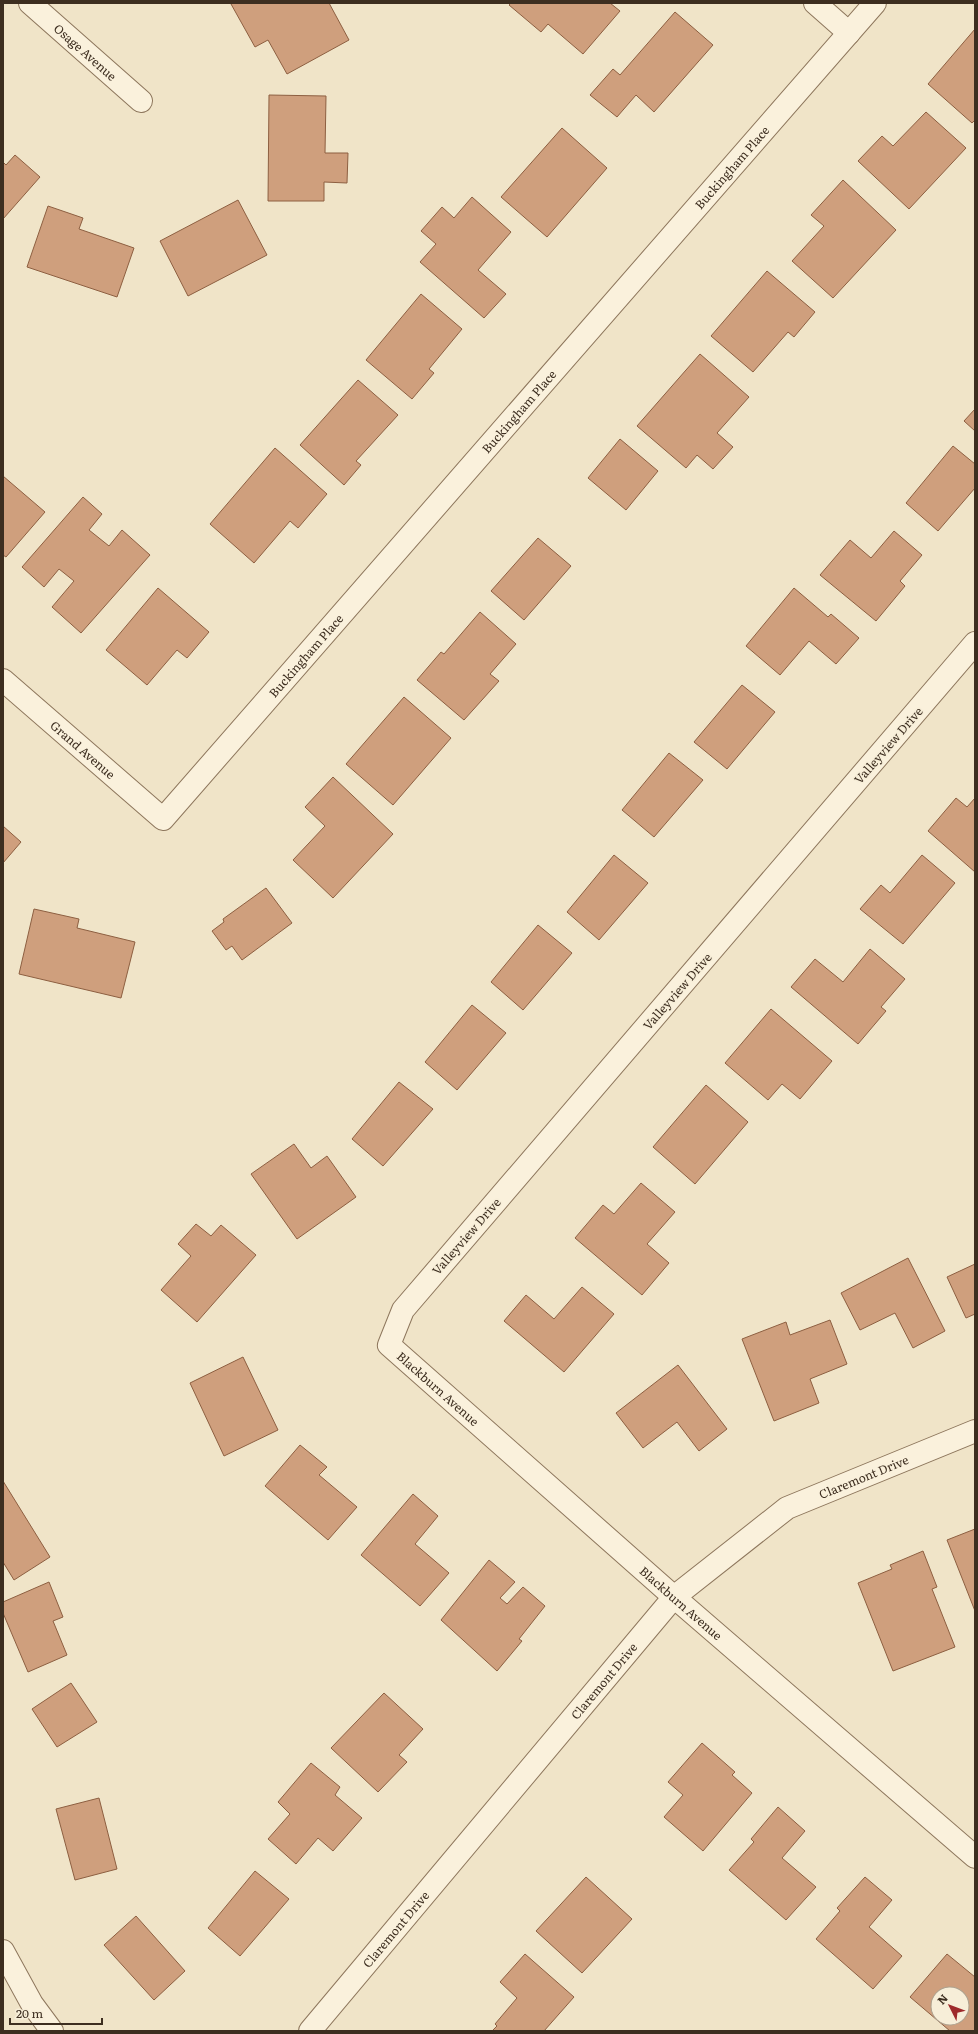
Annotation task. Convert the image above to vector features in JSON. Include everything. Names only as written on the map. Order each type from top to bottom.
[{"type":"street","name":"Osage Avenue","points":[[30,3],[141,101]]},
{"type":"street","points":[[814,3],[849,34]]},
{"type":"street","name":"Buckingham Place","points":[[163,819],[875,3]]},
{"type":"street","name":"Valleyview Drive","points":[[389,1345],[403,1310],[975,643]]},
{"type":"street","name":"Grand Avenue","points":[[3,680],[163,819]]},
{"type":"street","name":"Blackburn Avenue","points":[[389,1345],[674,1597],[975,1857]]},
{"type":"street","name":"Claremont Drive","points":[[310,2031],[674,1597],[787,1508],[975,1431]]},
{"type":"street","points":[[3,1951],[32,2004],[52,2031]]},
{"type":"building","points":[[329,3],[349,40],[287,74],[268,40],[255,47],[231,4]]},
{"type":"building","points":[[511,3],[610,3],[620,11],[583,54],[548,24],[541,32],[509,5]]},
{"type":"building","points":[[675,12],[713,45],[654,112],[636,95],[617,117],[590,95],[613,69],[620,75]]},
{"type":"building","points":[[975,29],[975,120],[972,123],[928,84]]},
{"type":"building","points":[[269,95],[326,96],[325,153],[348,153],[347,183],[324,182],[324,201],[268,201]]},
{"type":"building","points":[[926,112],[966,148],[909,209],[858,161],[882,136],[893,146]]},
{"type":"building","points":[[562,128],[607,168],[547,237],[501,197]]},
{"type":"building","points":[[15,155],[40,177],[3,219],[3,162],[6,165]]},
{"type":"building","points":[[843,180],[896,230],[833,298],[792,261],[824,226],[811,215]]},
{"type":"building","points":[[472,197],[511,232],[478,270],[506,294],[484,318],[420,262],[436,244],[421,231],[442,207],[454,218]]},
{"type":"building","points":[[238,200],[267,255],[188,296],[160,241]]},
{"type":"building","points":[[48,206],[83,218],[79,229],[134,248],[117,297],[27,267]]},
{"type":"building","points":[[767,271],[815,312],[794,337],[788,332],[753,372],[711,336]]},
{"type":"building","points":[[421,294],[462,329],[429,369],[434,373],[412,399],[366,360]]},
{"type":"building","points":[[700,354],[749,397],[717,433],[733,447],[713,469],[697,455],[686,468],[637,426]]},
{"type":"building","points":[[358,380],[398,415],[356,461],[361,465],[344,485],[300,445]]},
{"type":"building","points":[[975,409],[975,431],[964,421]]},
{"type":"building","points":[[620,439],[658,471],[626,510],[588,478]]},
{"type":"building","points":[[953,446],[975,464],[975,488],[938,531],[906,503]]},
{"type":"building","points":[[275,448],[327,494],[298,528],[290,521],[254,563],[210,524]]},
{"type":"building","points":[[3,476],[45,512],[6,557],[3,555]]},
{"type":"building","points":[[83,497],[102,514],[89,530],[109,546],[122,530],[150,555],[81,633],[52,607],[74,581],[59,569],[44,587],[22,567]]},
{"type":"building","points":[[894,531],[922,555],[900,581],[905,586],[876,621],[820,575],[850,540],[871,558]]},
{"type":"building","points":[[538,538],[571,566],[524,620],[491,591]]},
{"type":"building","points":[[158,588],[209,632],[187,658],[177,650],[147,685],[106,650]]},
{"type":"building","points":[[794,588],[828,617],[831,614],[859,638],[836,664],[809,641],[780,675],[746,646]]},
{"type":"building","points":[[480,612],[516,644],[490,674],[499,681],[464,720],[417,680],[441,652],[444,654]]},
{"type":"building","points":[[742,685],[775,712],[727,769],[694,742]]},
{"type":"building","points":[[404,697],[451,738],[393,805],[346,764]]},
{"type":"building","points":[[669,753],[703,780],[654,837],[622,810]]},
{"type":"building","points":[[333,777],[393,834],[333,898],[293,860],[325,826],[305,807]]},
{"type":"building","points":[[956,798],[967,807],[975,798],[975,872],[928,831]]},
{"type":"building","points":[[3,826],[21,842],[3,863]]},
{"type":"building","points":[[614,855],[648,883],[599,940],[567,912]]},
{"type":"building","points":[[922,855],[955,883],[903,944],[860,909],[881,885],[890,893]]},
{"type":"building","points":[[266,888],[292,923],[242,960],[232,946],[226,950],[212,931],[224,922],[223,919]]},
{"type":"building","points":[[34,909],[79,919],[77,928],[135,942],[121,998],[19,974]]},
{"type":"building","points":[[538,925],[572,953],[523,1010],[491,982]]},
{"type":"building","points":[[870,949],[905,979],[881,1007],[886,1011],[858,1044],[791,987],[815,959],[843,982]]},
{"type":"building","points":[[472,1005],[506,1033],[457,1090],[425,1062]]},
{"type":"building","points":[[771,1009],[832,1061],[800,1099],[782,1084],[768,1100],[725,1063]]},
{"type":"building","points":[[399,1082],[433,1109],[383,1166],[352,1139]]},
{"type":"building","points":[[706,1085],[748,1122],[695,1184],[653,1147]]},
{"type":"building","points":[[294,1144],[311,1168],[327,1156],[356,1197],[297,1239],[251,1174]]},
{"type":"building","points":[[641,1183],[675,1212],[647,1244],[669,1263],[642,1295],[575,1238],[603,1205],[614,1214]]},
{"type":"building","points":[[196,1224],[211,1236],[221,1225],[256,1255],[197,1322],[161,1290],[191,1256],[178,1244]]},
{"type":"building","points":[[908,1258],[945,1331],[913,1348],[895,1313],[860,1330],[841,1293]]},
{"type":"building","points":[[975,1264],[975,1314],[966,1318],[947,1277]]},
{"type":"building","points":[[582,1287],[614,1314],[564,1372],[504,1321],[526,1295],[554,1319]]},
{"type":"building","points":[[830,1320],[847,1364],[810,1379],[819,1403],[774,1421],[742,1339],[786,1322],[790,1335]]},
{"type":"building","points":[[243,1357],[278,1430],[224,1456],[190,1383]]},
{"type":"building","points":[[678,1365],[727,1429],[699,1451],[677,1422],[643,1448],[616,1413]]},
{"type":"building","points":[[300,1445],[327,1467],[319,1475],[357,1507],[328,1540],[265,1486]]},
{"type":"building","points":[[3,1481],[50,1557],[14,1580],[3,1562]]},
{"type":"building","points":[[413,1494],[438,1516],[415,1544],[449,1573],[420,1606],[361,1555]]},
{"type":"building","points":[[975,1529],[975,1611],[947,1540]]},
{"type":"building","points":[[923,1551],[937,1587],[932,1589],[955,1647],[893,1671],[858,1583],[892,1569],[890,1565]]},
{"type":"building","points":[[489,1560],[515,1582],[500,1598],[507,1604],[523,1587],[545,1606],[519,1639],[522,1641],[497,1671],[441,1620]]},
{"type":"building","points":[[49,1582],[63,1617],[53,1621],[67,1655],[28,1672],[3,1613],[3,1602]]},
{"type":"building","points":[[71,1683],[97,1722],[57,1747],[32,1709]]},
{"type":"building","points":[[384,1693],[423,1729],[399,1755],[407,1762],[378,1792],[331,1748]]},
{"type":"building","points":[[702,1743],[735,1772],[732,1775],[752,1793],[703,1851],[664,1817],[683,1795],[668,1782]]},
{"type":"building","points":[[311,1763],[340,1787],[335,1795],[362,1818],[333,1851],[318,1838],[296,1864],[268,1839],[290,1814],[278,1802]]},
{"type":"building","points":[[99,1798],[117,1869],[75,1880],[56,1809]]},
{"type":"building","points":[[778,1807],[805,1831],[782,1858],[816,1887],[786,1920],[729,1870],[754,1842],[751,1839]]},
{"type":"building","points":[[255,1871],[289,1899],[240,1956],[208,1928]]},
{"type":"building","points":[[586,1877],[632,1919],[582,1973],[536,1931]]},
{"type":"building","points":[[865,1877],[892,1900],[869,1927],[902,1956],[873,1989],[816,1939],[840,1911],[837,1908]]},
{"type":"building","points":[[136,1916],[185,1971],[154,2000],[104,1945]]},
{"type":"building","points":[[525,1954],[574,1997],[544,2031],[492,2031],[497,2026],[495,2024],[517,1998],[500,1982]]},
{"type":"building","points":[[947,1954],[975,1977],[975,2031],[950,2031],[944,2026],[970,2026],[970,1986],[930,1986],[930,2014],[910,1997]]}]
